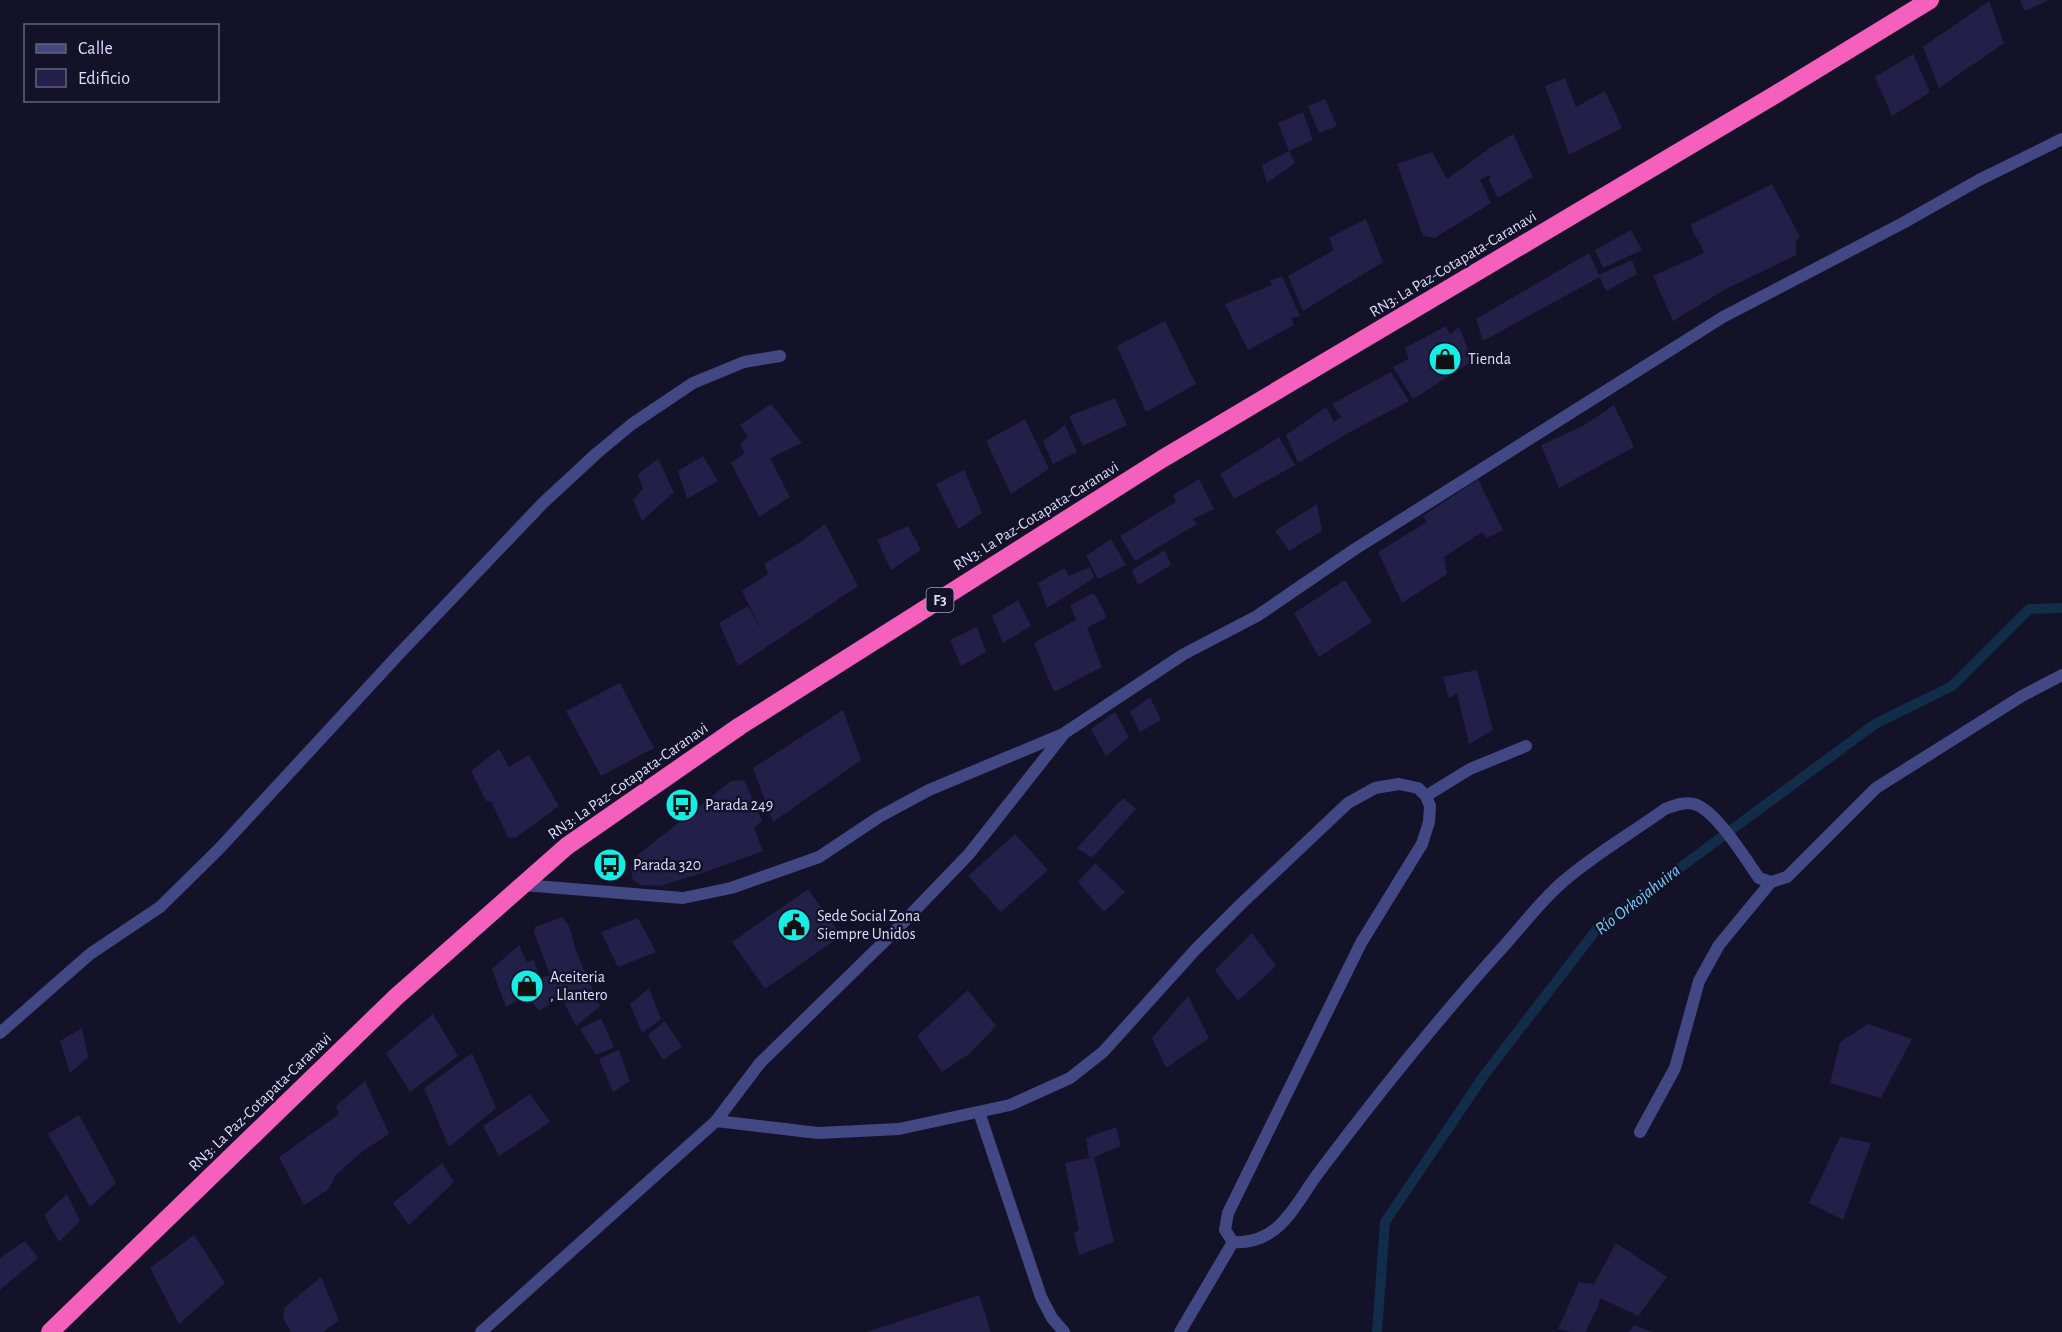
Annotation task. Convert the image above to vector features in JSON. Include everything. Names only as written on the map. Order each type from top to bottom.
[{"type":"highway","name":"RN3: La Paz-Cotapata-Caranavi","points":[[50,1332],[396,997],[567,846],[740,726],[1152,466],[1930,0]]},
{"type":"street","points":[[523,885],[683,898],[730,888],[819,857],[879,817],[928,790],[1063,734],[1184,654],[1257,615],[1355,549],[1723,317],[1903,223],[1979,180],[2062,139]]},
{"type":"street","points":[[0,1034],[90,954],[160,907],[219,849],[399,654],[535,512],[597,453],[632,424],[693,383],[744,362],[780,356]]},
{"type":"street","points":[[1640,1132],[1675,1068],[1699,981],[1719,945],[1771,882],[1787,877],[1876,788],[2022,696],[2062,675]]},
{"type":"street","points":[[481,1332],[716,1121],[760,1063],[892,934],[969,854],[1063,734]]},
{"type":"street","points":[[1426,796],[1470,769],[1526,746]]},
{"type":"street","points":[[716,1121],[818,1133],[899,1129],[1010,1105],[1070,1078],[1103,1052],[1241,903],[1348,803],[1375,788],[1399,784],[1418,788],[1426,796],[1430,806],[1429,822],[1422,844],[1361,943],[1228,1213],[1225,1230],[1233,1242]]},
{"type":"street","points":[[1233,1242],[1248,1243],[1265,1236],[1288,1219],[1312,1182],[1377,1096],[1477,976],[1564,881],[1665,809],[1679,804],[1696,805],[1711,814],[1759,878],[1771,882]]},
{"type":"street","points":[[979,1112],[1041,1297],[1052,1318],[1064,1332]]},
{"type":"street","points":[[1180,1332],[1233,1242]]},
{"type":"building","points":[[2020,0],[2047,0],[2047,1],[2025,11]]},
{"type":"building","points":[[1989,1],[2004,43],[1939,88],[1923,47]]},
{"type":"building","points":[[1913,54],[1930,92],[1892,116],[1875,77]]},
{"type":"building","points":[[1565,78],[1576,107],[1605,91],[1622,128],[1569,155],[1545,86]]},
{"type":"building","points":[[1325,99],[1337,126],[1319,133],[1308,106]]},
{"type":"building","points":[[1303,112],[1313,140],[1289,151],[1278,123]]},
{"type":"building","points":[[1513,134],[1533,177],[1498,198],[1489,180],[1490,175],[1480,180],[1491,203],[1435,238],[1423,236],[1397,164],[1432,152],[1447,179]]},
{"type":"building","points":[[1289,151],[1295,163],[1267,183],[1262,165]]},
{"type":"building","points":[[1772,184],[1800,237],[1796,240],[1796,255],[1724,290],[1673,321],[1653,276],[1704,253],[1693,233],[1691,224]]},
{"type":"building","points":[[1366,219],[1383,262],[1303,311],[1288,276],[1334,250],[1329,238]]},
{"type":"building","points":[[1631,230],[1642,250],[1603,268],[1595,250]]},
{"type":"building","points":[[1589,253],[1599,275],[1632,260],[1637,274],[1606,291],[1600,277],[1483,341],[1476,319]]},
{"type":"building","points":[[1282,276],[1300,316],[1291,318],[1294,325],[1248,350],[1225,304],[1272,285],[1270,281]]},
{"type":"building","points":[[1165,321],[1196,384],[1146,412],[1117,346]]},
{"type":"building","points":[[1446,326],[1450,335],[1459,327],[1473,361],[1413,399],[1393,367],[1409,359],[1405,348]]},
{"type":"building","points":[[1391,372],[1409,401],[1298,463],[1286,435],[1326,407],[1334,422],[1341,417],[1332,404]]},
{"type":"building","points":[[1115,398],[1127,425],[1083,446],[1069,416]]},
{"type":"building","points":[[771,404],[802,443],[770,458],[790,497],[759,517],[731,463],[745,453],[740,445],[748,437],[740,425]]},
{"type":"building","points":[[1614,405],[1634,447],[1559,488],[1541,445],[1583,426]]},
{"type":"building","points":[[1025,419],[1049,469],[1011,494],[986,441]]},
{"type":"building","points":[[1065,425],[1077,452],[1053,464],[1043,441]]},
{"type":"building","points":[[1279,437],[1295,465],[1234,499],[1220,474]]},
{"type":"building","points":[[703,456],[718,481],[687,499],[678,471]]},
{"type":"building","points":[[658,459],[674,492],[642,521],[633,500],[643,489],[638,474]]},
{"type":"building","points":[[964,470],[982,513],[958,529],[936,484]]},
{"type":"building","points":[[1199,479],[1214,509],[1193,519],[1197,524],[1135,561],[1120,536],[1176,502],[1173,495]]},
{"type":"building","points":[[1478,479],[1503,530],[1487,538],[1482,532],[1444,557],[1447,574],[1402,603],[1378,552],[1427,522],[1423,516]]},
{"type":"building","points":[[1317,504],[1322,531],[1289,551],[1275,531]]},
{"type":"building","points":[[825,524],[858,586],[738,666],[719,623],[748,606],[762,631],[742,591],[768,574],[764,564]]},
{"type":"building","points":[[908,526],[921,550],[891,570],[877,540]]},
{"type":"building","points":[[1111,539],[1126,565],[1098,579],[1086,556]]},
{"type":"building","points":[[1165,550],[1171,565],[1138,585],[1132,570]]},
{"type":"building","points":[[1090,567],[1094,578],[1047,608],[1038,583],[1064,568],[1069,576]]},
{"type":"building","points":[[1345,580],[1372,622],[1319,657],[1294,613]]},
{"type":"building","points":[[1094,593],[1107,617],[1087,628],[1102,667],[1054,692],[1034,643],[1076,620],[1070,605]]},
{"type":"building","points":[[1018,600],[1031,626],[1003,643],[992,616]]},
{"type":"building","points":[[977,627],[986,652],[961,666],[950,640]]},
{"type":"building","points":[[1477,670],[1493,730],[1469,744],[1457,693],[1449,699],[1443,677]]},
{"type":"building","points":[[620,683],[654,748],[601,776],[566,711]]},
{"type":"building","points":[[1150,697],[1161,720],[1140,732],[1130,712]]},
{"type":"building","points":[[843,710],[861,760],[773,822],[753,768]]},
{"type":"building","points":[[1115,712],[1129,737],[1106,756],[1091,729]]},
{"type":"building","points":[[499,749],[509,767],[529,755],[559,806],[515,838],[508,837],[491,801],[486,801],[471,771]]},
{"type":"building","points":[[744,780],[762,820],[754,828],[763,851],[660,886],[640,885],[633,880],[631,868],[635,857],[731,781]]},
{"type":"building","points":[[1123,798],[1136,809],[1092,858],[1077,848]]},
{"type":"building","points":[[1015,834],[1048,870],[1001,912],[968,876]]},
{"type":"building","points":[[1095,863],[1125,892],[1104,912],[1078,882]]},
{"type":"building","points":[[808,889],[841,936],[765,989],[732,942]]},
{"type":"building","points":[[562,917],[569,926],[576,951],[600,1006],[576,1026],[561,997],[539,1011],[527,995],[506,1007],[492,969],[519,945],[527,962],[534,960],[540,978],[550,975],[534,932],[535,927]]},
{"type":"building","points":[[638,918],[656,952],[618,967],[601,932]]},
{"type":"building","points":[[1252,933],[1276,966],[1238,1001],[1215,970]]},
{"type":"building","points":[[649,988],[661,1019],[642,1033],[630,1004]]},
{"type":"building","points":[[968,990],[996,1026],[969,1054],[942,1072],[917,1036]]},
{"type":"building","points":[[1188,996],[1209,1038],[1166,1068],[1152,1038]]},
{"type":"building","points":[[433,1014],[458,1056],[410,1092],[386,1053]]},
{"type":"building","points":[[601,1018],[614,1047],[596,1055],[580,1029]]},
{"type":"building","points":[[665,1021],[682,1047],[663,1060],[648,1035]]},
{"type":"building","points":[[1868,1024],[1912,1039],[1881,1098],[1830,1083],[1840,1042]]},
{"type":"building","points":[[82,1028],[88,1057],[70,1073],[60,1041]]},
{"type":"building","points":[[619,1050],[630,1081],[613,1092],[599,1059]]},
{"type":"building","points":[[472,1053],[496,1108],[449,1147],[424,1088]]},
{"type":"building","points":[[365,1081],[389,1134],[360,1153],[335,1176],[329,1189],[304,1205],[279,1157],[339,1114],[336,1106]]},
{"type":"building","points":[[530,1094],[550,1122],[499,1156],[483,1126]]},
{"type":"building","points":[[79,1115],[116,1183],[90,1207],[48,1134]]},
{"type":"building","points":[[1116,1127],[1121,1146],[1094,1157],[1114,1242],[1079,1255],[1074,1233],[1079,1230],[1065,1163],[1089,1158],[1086,1138]]},
{"type":"building","points":[[1840,1137],[1871,1143],[1843,1220],[1809,1203]]},
{"type":"building","points":[[442,1163],[454,1182],[409,1225],[393,1203]]},
{"type":"building","points":[[67,1194],[80,1221],[59,1242],[44,1215]]},
{"type":"building","points":[[194,1235],[225,1283],[179,1324],[150,1268]]},
{"type":"building","points":[[25,1241],[38,1258],[0,1290],[0,1258]]},
{"type":"building","points":[[1616,1243],[1667,1277],[1638,1316],[1600,1298],[1598,1307],[1585,1332],[1558,1329],[1579,1282],[1594,1284]]},
{"type":"building","points":[[321,1277],[339,1320],[323,1332],[291,1332],[283,1318],[284,1308]]},
{"type":"building","points":[[979,1295],[991,1332],[867,1332]]},
{"type":"building","points":[[1634,1325],[1653,1332],[1629,1332]]},
{"type":"waterway","name":"Río Orkojahuira","points":[[1377,1332],[1385,1222],[1485,1074],[1597,929],[1875,724],[1952,686],[2029,609],[2062,608]]},
{"type":"place","name":"Tienda","points":[[1445,359]]},
{"type":"place","name":"Parada 249","points":[[682,805]]},
{"type":"place","name":"Parada 320","points":[[610,865]]},
{"type":"place","name":"Sede Social Zona Siempre Unidos","points":[[794,925]]},
{"type":"place","name":"Aceiteria , Llantero","points":[[527,986]]}]
